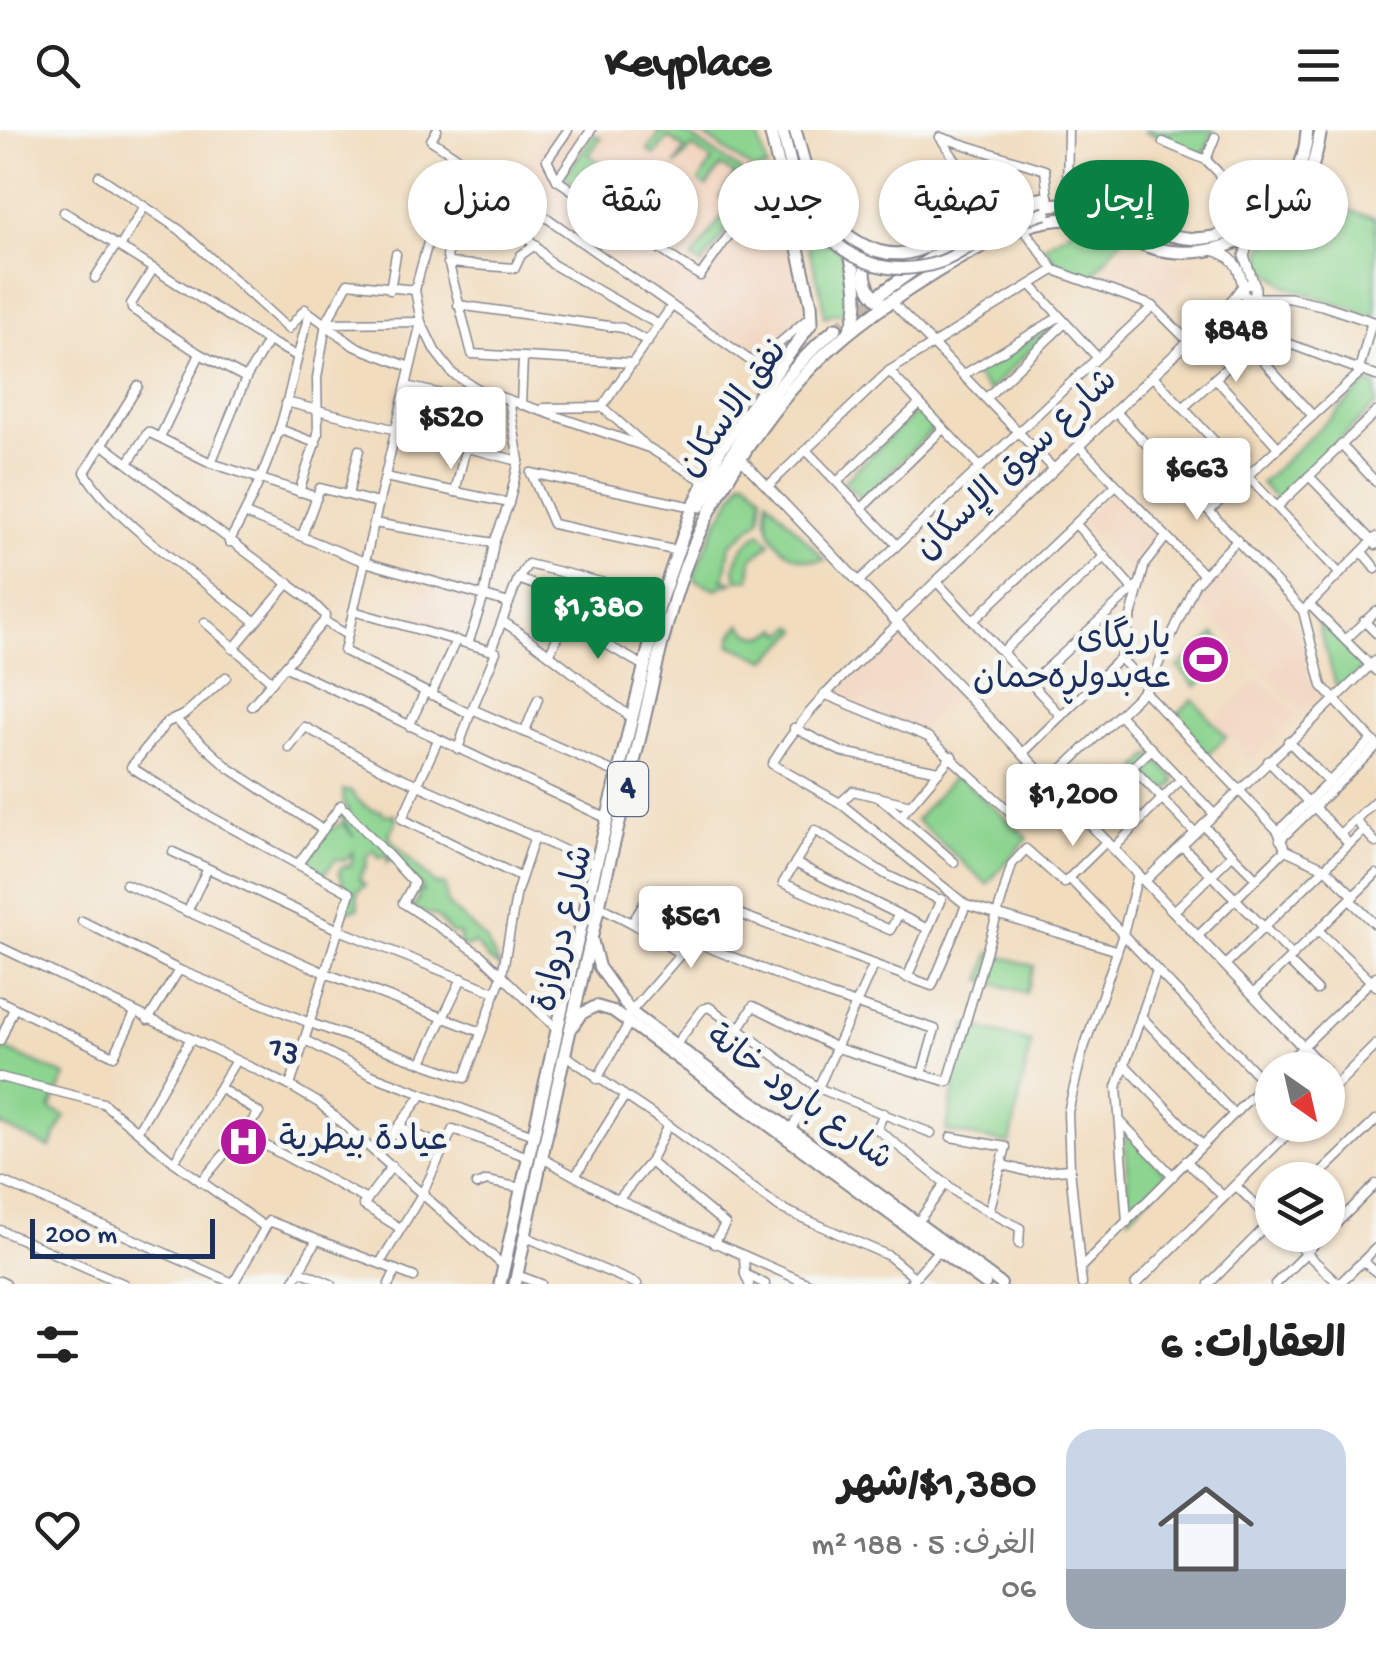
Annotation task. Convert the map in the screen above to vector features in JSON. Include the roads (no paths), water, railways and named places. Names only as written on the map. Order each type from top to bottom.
[{"type":"main road","points":[[770,130],[782,160]]},
{"type":"main road","points":[[782,130],[784,160]]},
{"type":"main road","points":[[794,130],[804,160]]},
{"type":"main road","points":[[1314,135],[1315,160]]},
{"type":"main road","points":[[1034,201],[1054,199]]},
{"type":"main road","points":[[880,294],[986,226],[1026,210],[1054,205]]},
{"type":"main road","points":[[846,250],[885,266],[912,268],[940,262],[1001,229],[1054,213]]},
{"type":"main road","points":[[859,241],[879,250]]},
{"type":"main road","points":[[874,249],[865,264],[866,282],[879,300],[892,302]]},
{"type":"main road","points":[[797,250],[812,318],[800,340]]},
{"type":"main road","points":[[838,334],[854,322],[856,296],[847,250]]},
{"type":"main road","points":[[880,250],[918,250]]},
{"type":"main road","points":[[838,334],[979,250]]},
{"type":"main road","points":[[682,540],[704,481],[785,348],[823,325],[836,322],[842,327],[842,334],[830,349]]},
{"type":"main road","name":"شارع دروازة","points":[[500,1284],[533,1134],[592,938],[684,573],[703,525],[741,459],[775,410],[830,349],[838,334]]},
{"type":"main road","name":"نفق الاسكان","points":[[682,540],[766,401],[803,358],[838,334]]},
{"type":"main road","name":"شارع دروازة","points":[[520,1279],[550,1161],[565,1056],[564,1030],[595,864],[654,623],[682,540]]},
{"type":"main road","points":[[605,824],[617,833]]},
{"type":"main road","name":"شارع بارود خانة","points":[[592,938],[600,967],[628,1018],[938,1250],[1001,1284]]},
{"type":"main road","name":"شارع بارود خانة","points":[[564,1030],[596,1006],[676,1044],[918,1222],[964,1263]]},
{"type":"main road","points":[[964,1263],[984,1284]]},
{"type":"street","points":[[437,130],[430,140],[755,364],[785,348],[812,318]]},
{"type":"street","points":[[568,130],[547,160],[556,180],[700,276],[718,250]]},
{"type":"street","points":[[556,180],[591,130]]},
{"type":"street","points":[[1066,131],[1068,160]]},
{"type":"street","points":[[955,160],[940,137],[1013,160]]},
{"type":"street","points":[[1206,160],[1215,137]]},
{"type":"street","points":[[1163,142],[1209,163]]},
{"type":"street","points":[[1034,167],[1045,170],[1048,198]]},
{"type":"street","points":[[99,176],[180,230],[288,329],[305,308]]},
{"type":"street","points":[[95,278],[144,207]]},
{"type":"street","points":[[64,212],[268,341],[295,354]]},
{"type":"street","points":[[1034,242],[1054,270],[1152,306],[1189,342]]},
{"type":"street","points":[[425,250],[415,290],[421,322],[444,364],[462,382],[650,448]]},
{"type":"street","points":[[448,263],[515,268],[528,250]]},
{"type":"street","points":[[540,250],[552,264],[659,325]]},
{"type":"street","points":[[1210,250],[1233,259],[1250,290],[1374,322],[1360,372],[1210,510]]},
{"type":"street","points":[[1245,250],[1250,290]]},
{"type":"street","points":[[422,260],[446,251],[472,354],[633,363]]},
{"type":"street","points":[[390,290],[396,254]]},
{"type":"street","points":[[154,269],[131,304],[132,310],[246,378]]},
{"type":"street","points":[[768,486],[889,372],[1054,270]]},
{"type":"street","points":[[299,492],[316,443],[318,363],[326,324],[348,283],[415,290]]},
{"type":"street","points":[[1031,284],[1097,358]]},
{"type":"street","name":"شارع سوق الإسكان","points":[[898,622],[1054,469],[1222,311],[1250,290]]},
{"type":"street","points":[[892,302],[1054,469]]},
{"type":"street","points":[[458,306],[622,328],[648,342]]},
{"type":"street","points":[[859,581],[1152,306]]},
{"type":"street","points":[[602,407],[672,307]]},
{"type":"street","points":[[229,542],[245,514],[279,428],[295,354],[310,313],[354,346],[410,367]]},
{"type":"street","points":[[296,320],[305,328]]},
{"type":"street","points":[[963,375],[1062,320]]},
{"type":"street","points":[[986,398],[1062,320]]},
{"type":"street","points":[[326,324],[421,322]]},
{"type":"street","points":[[421,322],[344,650],[428,693],[617,773]]},
{"type":"street","points":[[1183,408],[1263,334],[1376,376]]},
{"type":"street","points":[[212,462],[246,378],[268,341]]},
{"type":"street","points":[[1250,346],[1312,416]]},
{"type":"street","points":[[160,437],[200,354]]},
{"type":"street","points":[[522,405],[523,358]]},
{"type":"street","points":[[889,372],[980,468]]},
{"type":"street","points":[[1153,376],[1340,574]]},
{"type":"street","points":[[1215,378],[1278,447]]},
{"type":"street","points":[[138,386],[85,472],[124,517],[256,622]]},
{"type":"street","points":[[406,386],[477,402]]},
{"type":"street","points":[[455,492],[480,390]]},
{"type":"street","points":[[468,644],[518,466],[508,400]]},
{"type":"street","points":[[286,402],[466,448],[531,473],[693,507]]},
{"type":"street","points":[[837,482],[919,404]]},
{"type":"street","points":[[534,408],[602,407],[650,448],[704,481]]},
{"type":"street","points":[[1082,1284],[1070,1169],[1071,1096],[1115,950],[1142,878],[1182,846],[1288,742],[1374,666],[1236,540],[1116,412]]},
{"type":"street","points":[[1276,507],[1375,415]]},
{"type":"street","points":[[279,428],[316,443]]},
{"type":"street","points":[[862,508],[944,429]]},
{"type":"street","points":[[128,463],[148,432],[212,462],[317,497]]},
{"type":"street","points":[[102,444],[289,583],[325,615],[324,622],[252,706]]},
{"type":"street","points":[[1080,446],[1202,573]]},
{"type":"street","points":[[1341,446],[1376,482]]},
{"type":"street","points":[[348,495],[359,450]]},
{"type":"street","points":[[806,450],[897,545]]},
{"type":"street","points":[[741,459],[1309,1052]]},
{"type":"street","points":[[531,473],[552,524],[682,540]]},
{"type":"street","points":[[384,476],[509,504]]},
{"type":"street","points":[[1306,607],[1360,552],[1375,542],[1309,476]]},
{"type":"street","points":[[973,620],[1116,485]]},
{"type":"street","points":[[302,536],[320,488],[378,503]]},
{"type":"street","points":[[245,514],[365,562],[509,603]]},
{"type":"street","points":[[1075,523],[1137,586]]},
{"type":"street","points":[[374,524],[494,543]]},
{"type":"street","points":[[1023,753],[1120,658],[1145,564],[1166,537]]},
{"type":"street","points":[[1050,780],[1146,689],[1202,573],[1236,540]]},
{"type":"street","points":[[1360,552],[1376,569]]},
{"type":"street","points":[[1002,652],[1105,556]]},
{"type":"street","points":[[491,650],[518,579],[528,564],[662,598]]},
{"type":"street","points":[[518,579],[654,623]]},
{"type":"street","points":[[937,582],[1061,716]]},
{"type":"street","points":[[233,649],[289,583]]},
{"type":"street","points":[[1031,683],[1137,586]]},
{"type":"street","points":[[1306,607],[1322,686],[1375,744]]},
{"type":"street","points":[[1345,640],[1376,610]]},
{"type":"street","points":[[353,612],[496,652],[458,749]]},
{"type":"street","points":[[502,621],[631,717]]},
{"type":"street","points":[[206,622],[272,682]]},
{"type":"street","points":[[324,622],[348,635]]},
{"type":"street","points":[[898,622],[824,694],[794,728],[772,764],[840,803],[966,905],[1115,950]]},
{"type":"street","points":[[1364,622],[1376,633]]},
{"type":"street","points":[[550,653],[562,627],[588,634],[644,666]]},
{"type":"street","points":[[409,726],[456,640]]},
{"type":"street","points":[[1120,658],[1279,835],[1285,850],[1325,868],[1376,925]]},
{"type":"street","points":[[286,667],[605,824]]},
{"type":"street","points":[[226,678],[185,714],[166,723],[131,767],[195,808],[350,893],[290,1086]]},
{"type":"street","points":[[824,694],[928,737],[1018,818]]},
{"type":"street","points":[[525,731],[538,699]]},
{"type":"street","points":[[1119,714],[1214,814]]},
{"type":"street","points":[[175,719],[228,768],[323,830]]},
{"type":"street","points":[[289,748],[305,727],[351,754],[595,864]]},
{"type":"street","points":[[794,728],[842,752],[939,772]]},
{"type":"street","points":[[438,740],[402,819],[520,877]]},
{"type":"street","points":[[1288,742],[1329,782]]},
{"type":"street","points":[[1311,804],[1329,782],[1375,744]]},
{"type":"street","points":[[1279,835],[1375,744]]},
{"type":"street","points":[[1081,814],[1152,749]]},
{"type":"street","points":[[901,816],[952,756]]},
{"type":"street","points":[[1268,761],[1349,844]]},
{"type":"street","points":[[1132,766],[1195,833]]},
{"type":"street","points":[[739,1028],[754,1006],[837,1048],[948,1082],[1012,864],[1026,848],[1064,883],[1141,820],[1181,779]]},
{"type":"street","points":[[1111,787],[1141,820]]},
{"type":"street","points":[[840,803],[853,792],[911,804]]},
{"type":"street","points":[[879,797],[954,862]]},
{"type":"street","points":[[1340,834],[1376,800]]},
{"type":"street","points":[[298,864],[343,808],[414,883],[403,903],[481,955],[564,1030]]},
{"type":"street","points":[[1355,820],[1376,842]]},
{"type":"street","points":[[1203,825],[1257,879]]},
{"type":"street","points":[[898,916],[890,930],[784,883],[815,830],[888,875],[940,900]]},
{"type":"street","points":[[1226,964],[1364,830]]},
{"type":"street","points":[[82,920],[179,970],[310,1023],[465,1078],[502,975],[520,877],[535,836]]},
{"type":"street","points":[[1182,846],[1263,928],[1317,990]]},
{"type":"street","points":[[1198,935],[1285,850]]},
{"type":"street","points":[[173,852],[339,930],[495,992]]},
{"type":"street","points":[[1174,911],[1232,854]]},
{"type":"street","points":[[795,863],[928,929]]},
{"type":"street","points":[[186,912],[207,870]]},
{"type":"street","points":[[1254,994],[1376,874]]},
{"type":"street","points":[[1069,878],[1255,1073]]},
{"type":"street","points":[[126,884],[325,973],[481,1032]]},
{"type":"street","points":[[907,978],[944,890]]},
{"type":"street","points":[[632,923],[648,898],[707,920]]},
{"type":"street","points":[[597,1079],[628,1018],[692,940],[715,905],[929,986],[934,984],[966,905]]},
{"type":"street","points":[[600,906],[680,954]]},
{"type":"street","points":[[1297,1052],[1374,981],[1319,931]]},
{"type":"street","points":[[692,940],[856,1005],[935,1029],[922,1074]]},
{"type":"street","name":"13","points":[[0,947],[319,1103],[505,1266]]},
{"type":"street","points":[[790,1130],[818,1088],[874,964]]},
{"type":"street","points":[[148,1020],[179,970]]},
{"type":"street","points":[[1127,1222],[1118,1087],[1157,970]]},
{"type":"street","points":[[422,1062],[462,978]]},
{"type":"street","points":[[0,1001],[114,1056],[135,1014]]},
{"type":"street","points":[[676,1044],[706,1007],[818,1088],[931,1133]]},
{"type":"street","points":[[0,1041],[14,1008]]},
{"type":"street","points":[[1141,1016],[1234,1114]]},
{"type":"street","points":[[138,1130],[190,1040]]},
{"type":"street","points":[[304,1040],[350,1066],[533,1134]]},
{"type":"street","points":[[1345,1076],[1376,1045]]},
{"type":"street","points":[[565,1056],[780,1208],[888,1256],[912,1280],[938,1250]]},
{"type":"street","points":[[174,1162],[235,1062]]},
{"type":"street","points":[[1124,1064],[1202,1145]]},
{"type":"street","points":[[0,1077],[103,1103],[174,1162],[266,1226]]},
{"type":"street","points":[[201,1182],[259,1113],[220,1088]]},
{"type":"street","points":[[1080,1268],[1255,1093]]},
{"type":"street","points":[[379,1153],[422,1095]]},
{"type":"street","points":[[576,1175],[624,1097]]},
{"type":"street","points":[[884,1114],[877,1128],[946,1184],[1020,1228],[1020,1244]]},
{"type":"street","points":[[1333,1162],[1376,1120]]},
{"type":"street","points":[[1121,1122],[1173,1176]]},
{"type":"street","points":[[618,1200],[650,1162],[668,1126]]},
{"type":"street","points":[[400,1127],[444,1148]]},
{"type":"street","points":[[380,1263],[422,1194],[453,1129],[528,1157]]},
{"type":"street","points":[[244,1134],[368,1200]]},
{"type":"street","points":[[951,1137],[1006,1147],[989,1212]]},
{"type":"street","points":[[1136,1284],[1279,1142]]},
{"type":"street","points":[[1186,1160],[1224,1197]]},
{"type":"street","points":[[550,1161],[618,1200],[808,1284]]},
{"type":"street","points":[[650,1162],[725,1224],[714,1244]]},
{"type":"street","points":[[1003,1164],[1029,1172],[1070,1169]]},
{"type":"street","points":[[392,1166],[363,1205],[400,1228]]},
{"type":"street","points":[[476,1185],[486,1181],[522,1188]]},
{"type":"street","points":[[4,1182],[233,1284],[269,1221],[414,1277]]},
{"type":"street","points":[[918,1222],[946,1184]]},
{"type":"street","points":[[1345,1214],[1376,1184]]},
{"type":"street","points":[[1235,1185],[1255,1204]]},
{"type":"street","points":[[0,1230],[124,1284]]},
{"type":"street","points":[[1209,1284],[1255,1237]]},
{"type":"street","points":[[531,1239],[636,1284]]},
{"type":"street","points":[[292,1284],[316,1240]]},
{"type":"street","points":[[1274,1284],[1306,1253],[1339,1284],[1376,1248]]},
{"type":"street","points":[[744,1257],[750,1284]]},
{"type":"street","points":[[1363,1261],[1376,1272]]},
{"type":"street","points":[[300,1270],[331,1284]]},
{"type":"street","points":[[390,1284],[396,1270]]},
{"type":"street","points":[[745,1274],[764,1284]]},
{"type":"street","points":[[520,1279],[541,1284]]},
{"type":"tunnel","points":[[836,328],[880,294]]},
{"type":"place","name":"یاریگای عەبدولڕەحمان","points":[[1206,660]]},
{"type":"place","name":"عيادة بيطرية","points":[[244,1142]]}]
